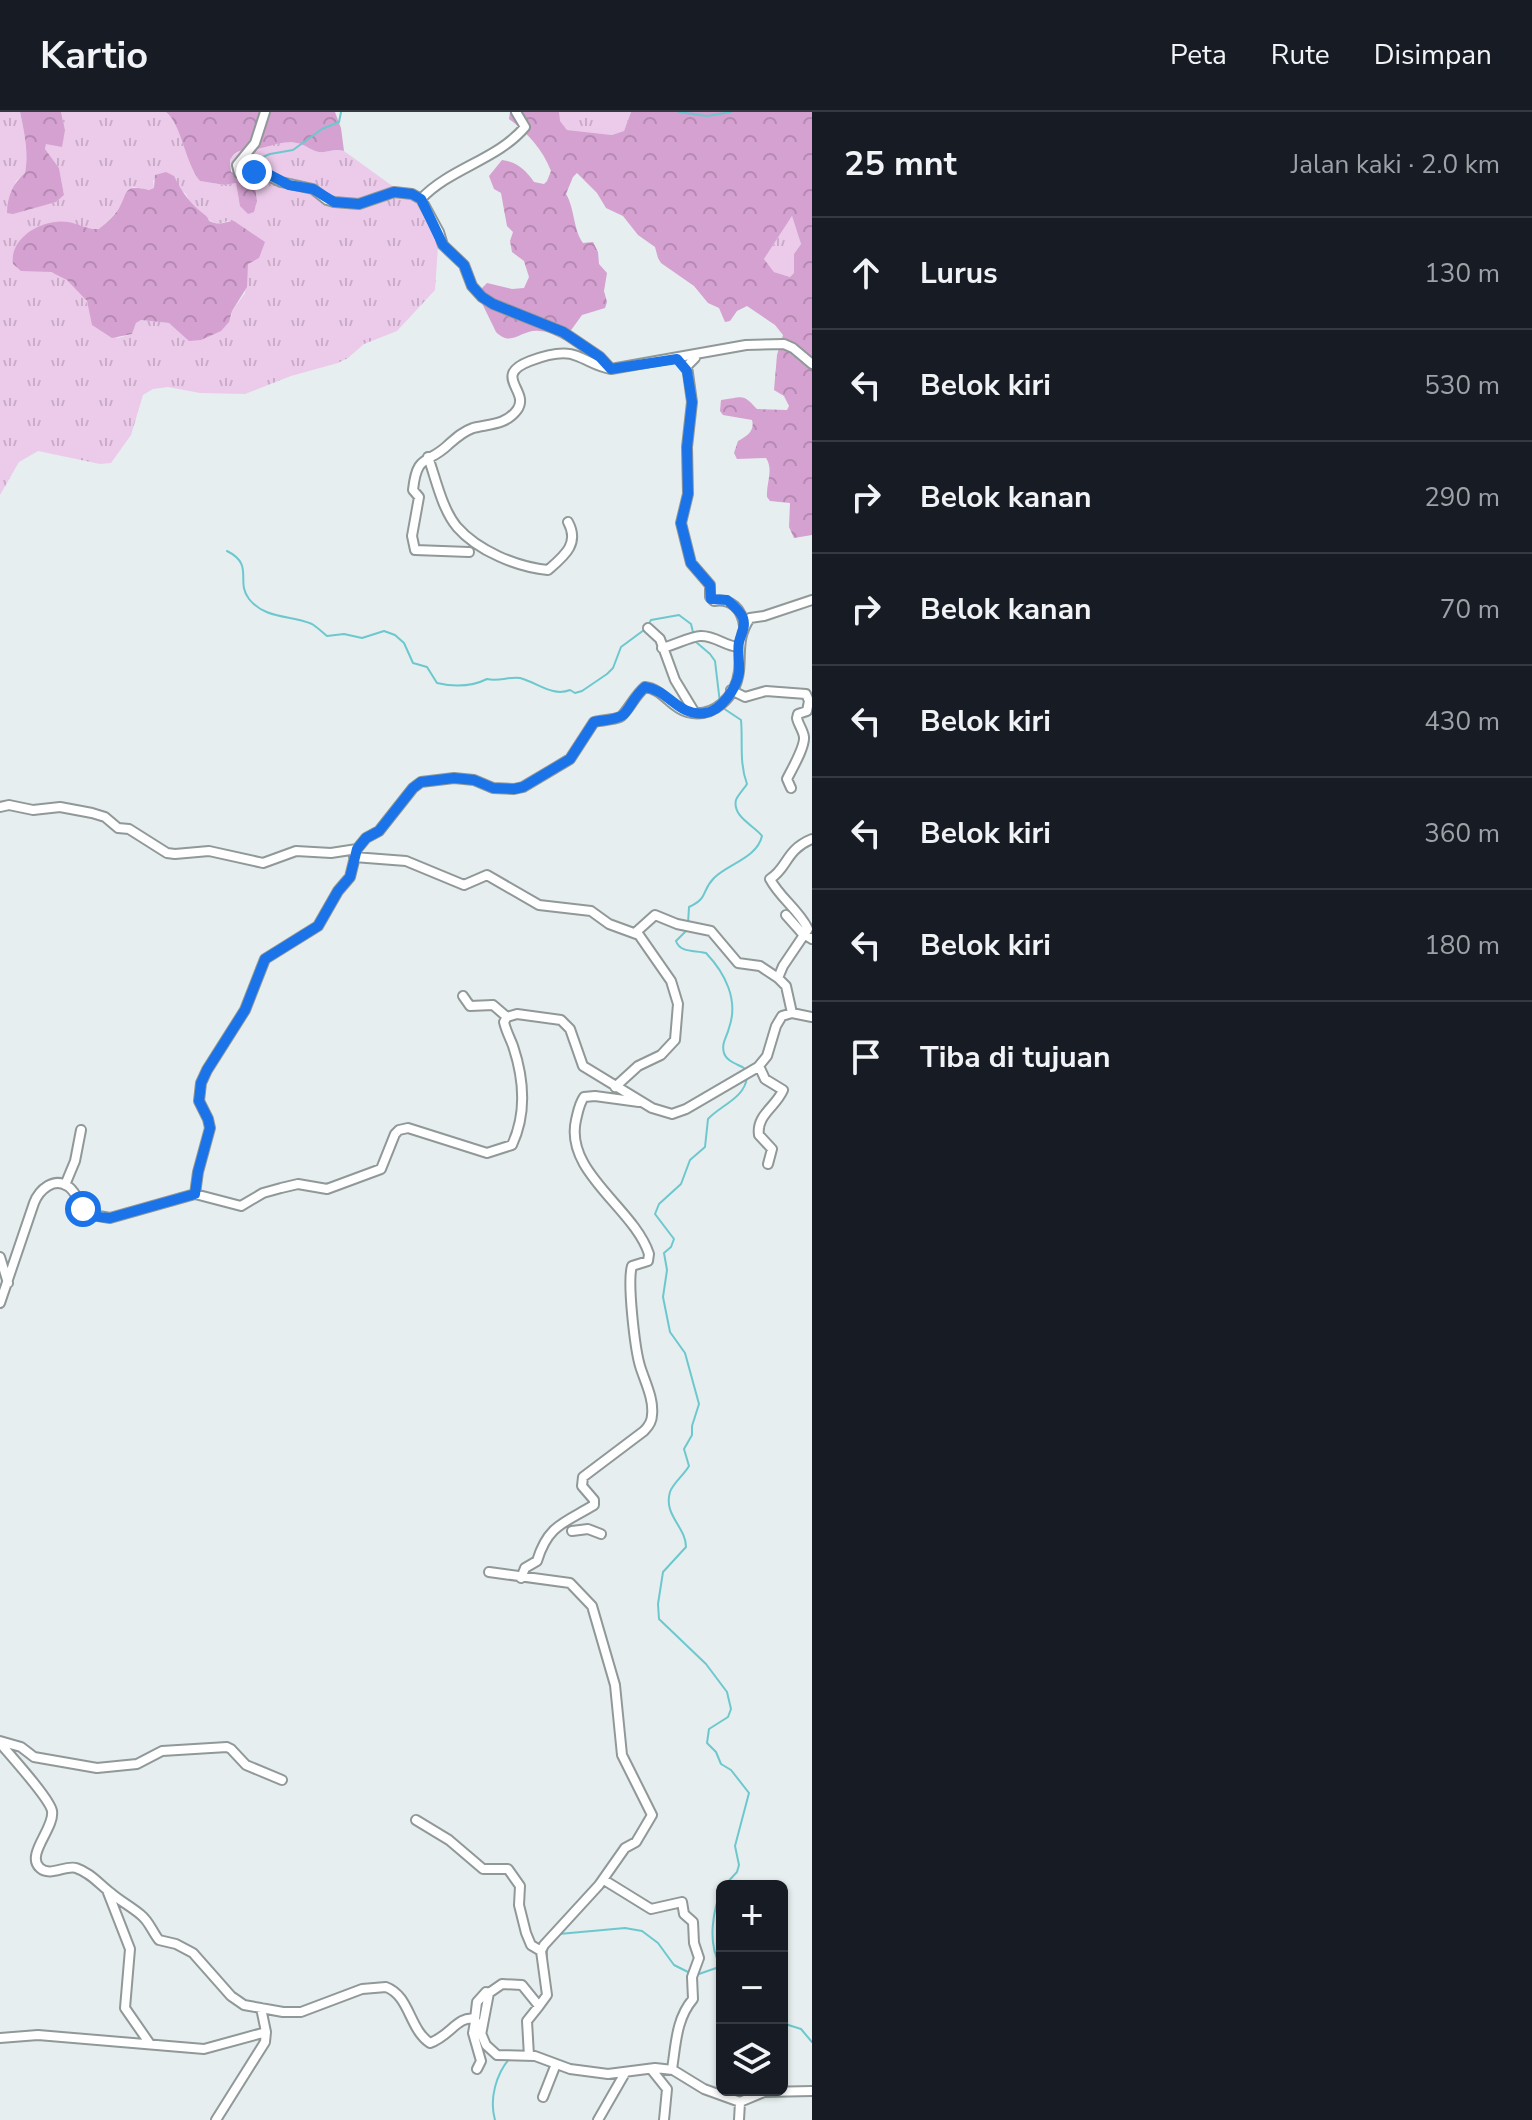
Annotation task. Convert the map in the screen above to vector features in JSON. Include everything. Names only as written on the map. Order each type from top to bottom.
[{"type":"street","points":[[265,112],[255,143],[237,165],[239,173],[262,173],[281,182],[313,189],[334,202],[359,204],[394,192],[412,194],[421,199],[443,245],[464,265],[472,286],[482,297],[563,332],[600,357],[611,369]]},
{"type":"street","points":[[421,199],[515,138],[525,127],[516,112]]},
{"type":"street","points":[[469,552],[415,550],[412,536],[419,497],[413,490],[414,475],[428,457],[447,447],[462,433],[499,423],[516,412],[520,400],[512,376],[520,366],[566,353],[598,367],[611,369],[746,345],[784,344],[812,364]]},
{"type":"street","points":[[687,371],[693,359],[707,352]]},
{"type":"street","points":[[677,359],[687,371],[692,402],[687,447],[688,494],[681,523],[683,539],[691,563],[710,585],[710,597],[714,601],[724,599],[731,602],[741,614],[744,626]]},
{"type":"street","points":[[428,457],[442,499],[456,526],[497,555],[548,570],[569,550],[573,541],[568,522]]},
{"type":"street","points":[[195,1194],[199,1163],[210,1128],[199,1101],[201,1083],[245,1010],[265,959],[318,926],[350,877],[355,853],[366,838],[379,831],[413,788],[421,782],[454,778],[514,789],[543,777],[570,759],[594,722],[626,713],[645,687],[653,688],[684,712],[716,710],[739,673],[738,647],[744,626],[750,618],[812,600]]},
{"type":"street","points":[[648,628],[660,639],[675,680],[695,713]]},
{"type":"street","points":[[662,648],[698,635],[738,647]]},
{"type":"street","points":[[731,690],[745,697],[766,691],[806,694],[809,701],[807,711],[798,714],[797,718],[804,738],[800,756],[793,761],[788,776],[791,788]]},
{"type":"street","points":[[0,807],[9,805],[33,810],[60,807],[92,813],[105,817],[118,828],[129,829],[167,853],[209,851],[263,863],[296,851],[355,853],[406,861],[464,885],[487,875],[539,905],[591,911],[609,924],[635,933],[644,941],[674,987],[678,1004],[677,1031],[669,1048],[638,1066],[615,1087]]},
{"type":"street","points":[[778,978],[783,966],[809,937],[801,916],[770,880],[797,847],[812,839]]},
{"type":"street","points":[[635,933],[655,915],[677,924],[706,929],[738,963],[760,966],[778,978],[786,986],[792,1013]]},
{"type":"street","points":[[786,915],[809,937]]},
{"type":"street","points":[[463,996],[470,1006],[493,1005],[507,1017]]},
{"type":"street","points":[[0,1303],[39,1191],[48,1185],[65,1185],[72,1189],[87,1214],[97,1217],[131,1214],[195,1194],[241,1206],[263,1193],[298,1184],[327,1189],[381,1169],[395,1134],[408,1128],[487,1153],[512,1145],[520,1121],[523,1089],[504,1022],[507,1017],[517,1014],[561,1020],[570,1029],[583,1066],[644,1104],[672,1114],[759,1066],[770,1049],[780,1019],[792,1013],[812,1017]]},
{"type":"street","points":[[759,1066],[768,1082],[783,1090],[764,1114],[759,1126],[759,1135],[772,1149],[768,1164]]},
{"type":"street","points":[[521,1578],[525,1568],[537,1561],[541,1545],[551,1533],[594,1506],[595,1502],[582,1486],[583,1477],[644,1431],[652,1415],[652,1402],[639,1363],[629,1284],[632,1266],[648,1261],[647,1248],[631,1222],[584,1164],[574,1130],[584,1097],[644,1104]]},
{"type":"street","points":[[65,1185],[75,1161],[81,1130]]},
{"type":"street","points":[[0,1257],[8,1284]]},
{"type":"street","points":[[584,1511],[588,1529]]},
{"type":"street","points":[[572,1531],[588,1529],[601,1534]]},
{"type":"street","points":[[489,1572],[570,1583],[592,1606],[615,1685],[622,1755],[652,1814],[636,1842],[625,1848],[604,1880],[541,1951]]},
{"type":"street","points":[[0,1742],[21,1747],[34,1757],[97,1768],[137,1764],[162,1751],[224,1747],[231,1749],[246,1765],[282,1780]]},
{"type":"street","points":[[0,1742],[45,1795],[52,1810],[51,1823],[37,1850],[39,1868],[46,1871],[69,1867],[95,1878],[141,1914],[159,1940],[193,1953],[237,2001],[283,2012],[301,2012],[362,1989],[386,1987],[396,1992],[428,2042],[433,2043],[450,2032],[464,2017],[475,2020]]},
{"type":"street","points":[[416,1820],[449,1840],[483,1869],[509,1870],[520,1886],[519,1905],[526,1933],[531,1945],[541,1951]]},
{"type":"street","points":[[604,1880],[651,1909],[681,1902],[684,1914],[693,1922],[694,1943],[699,1958],[692,1977],[693,1999],[684,2008],[678,2026],[672,2069]]},
{"type":"street","points":[[107,1890],[130,1949],[125,2008],[150,2044]]},
{"type":"street","points":[[529,2056],[527,2021],[546,1997],[547,1989],[541,1951]]},
{"type":"street","points":[[477,2069],[481,2061],[473,2033],[477,2002],[486,1992],[502,1984],[522,1985],[539,2006]]},
{"type":"street","points":[[481,2035],[489,1993]]},
{"type":"street","points":[[216,2120],[265,2042],[261,2008]]},
{"type":"street","points":[[475,2020],[486,2045],[497,2055],[529,2056],[578,2070],[608,2074],[672,2069],[704,2089],[740,2102],[764,2092],[812,2091]]},
{"type":"street","points":[[0,2038],[38,2035],[214,2048],[266,2032]]},
{"type":"street","points":[[543,2097],[556,2064]]},
{"type":"street","points":[[651,2069],[667,2089],[664,2120]]},
{"type":"street","points":[[598,2120],[625,2073]]},
{"type":"street","points":[[739,2120],[740,2102]]},
{"type":"green space","points":[[0,112],[20,112],[26,150],[25,173],[16,181],[7,213],[56,202],[64,195],[59,168],[45,149],[46,143],[65,130],[61,112],[166,112],[176,125],[190,164],[200,181],[225,185],[236,183],[239,200],[256,207],[254,182],[232,172],[230,160],[242,150],[252,147],[295,143],[319,152],[344,151],[433,219],[439,232],[435,290],[397,331],[364,344],[338,363],[291,376],[245,394],[200,393],[168,387],[153,389],[143,395],[131,435],[111,463],[100,464],[38,451],[19,462],[0,495]],"holes":[[[153,180],[177,181],[177,187],[186,194],[190,204],[212,222],[238,224],[255,237],[259,258],[248,263],[245,293],[231,317],[184,333],[169,323],[141,320],[136,323],[132,334],[118,338],[91,319],[87,302],[77,288],[62,277],[45,271],[47,225],[61,223],[99,230],[118,210],[133,187],[149,190],[154,188]]]},
{"type":"green space","points":[[20,112],[61,112],[65,130],[62,147],[46,144],[45,149],[59,168],[64,195],[56,202],[13,214],[7,213],[10,196],[25,173],[26,165],[26,142]]},
{"type":"green space","points":[[166,112],[335,112],[344,151],[319,152],[289,142],[236,153],[230,160],[231,172],[254,181],[257,201],[254,212],[248,214],[240,206],[236,183],[225,185],[200,181],[190,164],[176,125]]},
{"type":"green space","points":[[510,112],[559,112],[560,121],[567,130],[612,135],[624,131],[631,112],[812,112],[812,535],[794,538],[789,527],[790,503],[770,501],[767,497],[770,472],[766,458],[737,459],[734,453],[738,441],[751,430],[752,420],[723,415],[720,411],[721,400],[739,397],[745,398],[757,409],[787,410],[789,406],[784,396],[774,390],[777,355],[783,335],[775,325],[747,306],[725,322],[719,308],[708,303],[694,286],[661,263],[655,247],[638,235],[623,216],[606,208],[597,193],[577,173],[566,194],[583,243],[593,242],[599,264],[607,273],[605,308],[582,315],[564,340],[542,331],[512,338],[496,332],[477,293],[487,283],[512,289],[524,288],[529,277],[524,261],[512,252],[510,241],[513,232],[507,226],[501,193],[494,189],[489,176],[502,160],[521,167],[534,182],[544,184],[551,171],[534,142],[509,119]],"holes":[[[792,216],[801,244],[794,254],[794,273],[790,277],[774,272],[764,259]]]},
{"type":"green space","points":[[559,112],[631,112],[624,131],[612,135],[567,130],[559,121]]},
{"type":"green space","points":[[166,172],[174,176],[187,197],[209,221],[220,224],[234,221],[265,242],[259,258],[248,264],[247,287],[221,331],[201,340],[189,341],[169,323],[141,320],[136,323],[132,334],[112,338],[92,325],[87,301],[67,280],[51,272],[21,271],[13,264],[17,245],[30,231],[59,222],[99,229],[118,210],[130,189],[154,188],[155,175]]},
{"type":"green space","points":[[792,216],[801,244],[794,254],[794,273],[790,277],[774,272],[764,259]]},
{"type":"waterway","points":[[258,159],[293,150],[322,129],[339,122],[341,112]]},
{"type":"waterway","points":[[679,112],[707,116],[731,112]]},
{"type":"waterway","points":[[227,551],[240,562],[245,592],[262,610],[312,624],[327,636],[344,634],[362,638],[384,631],[395,635],[404,643],[413,663],[427,667],[437,683],[462,686],[487,679],[516,678],[551,691],[570,690],[575,693],[607,674],[613,668],[621,647],[644,630]]},
{"type":"waterway","points":[[648,625],[651,620],[679,615],[691,624],[694,636]]},
{"type":"waterway","points":[[696,642],[715,661],[720,703]]},
{"type":"waterway","points":[[688,924],[689,907],[700,900],[714,878],[754,850],[762,836],[737,811],[736,800],[747,784],[742,760],[741,720],[723,708]]},
{"type":"waterway","points":[[686,931],[676,941],[678,945],[706,953],[724,978],[731,997],[732,1018],[723,1049],[725,1056],[745,1071]]},
{"type":"waterway","points":[[730,1880],[739,1865],[735,1846],[749,1793],[731,1770],[721,1764],[716,1752],[707,1743],[709,1729],[728,1717],[731,1709],[727,1692],[706,1664],[659,1619],[663,1572],[686,1547],[669,1500],[671,1489],[689,1466],[684,1449],[692,1435],[699,1404],[685,1353],[670,1332],[663,1297],[667,1270],[664,1253],[674,1239],[655,1214],[659,1204],[681,1184],[690,1160],[705,1147],[708,1119],[737,1096],[747,1077]]},
{"type":"waterway","points":[[716,1906],[713,1937],[716,1956]]},
{"type":"waterway","points":[[559,1934],[625,1928],[642,1931],[658,1943],[674,1965],[690,1973]]},
{"type":"waterway","points":[[547,1965],[549,1944]]},
{"type":"waterway","points":[[696,1975],[716,1968]]},
{"type":"waterway","points":[[785,2024],[801,2029],[812,2042]]},
{"type":"waterway","points":[[495,2120],[495,2087],[510,2058]]},
{"type":"route","points":[[83,1209],[87,1214],[110,1218],[195,1194],[201,1155],[210,1128],[199,1101],[201,1083],[245,1010],[265,959],[268,954],[318,926],[350,877],[357,849],[366,838],[379,831],[416,785],[434,779],[454,778],[474,780],[493,788],[523,787],[562,766],[578,750],[594,722],[626,713],[631,700],[645,687],[653,688],[684,712],[705,713],[716,710],[726,699],[739,673],[738,650],[743,618],[727,600],[711,599],[710,585],[691,563],[683,539],[681,523],[688,494],[687,447],[692,402],[687,371],[677,359],[611,369],[600,357],[563,332],[493,304],[472,286],[464,265],[443,245],[421,199],[412,194],[394,192],[359,204],[334,202],[313,189],[289,185],[270,175],[254,172]]}]
